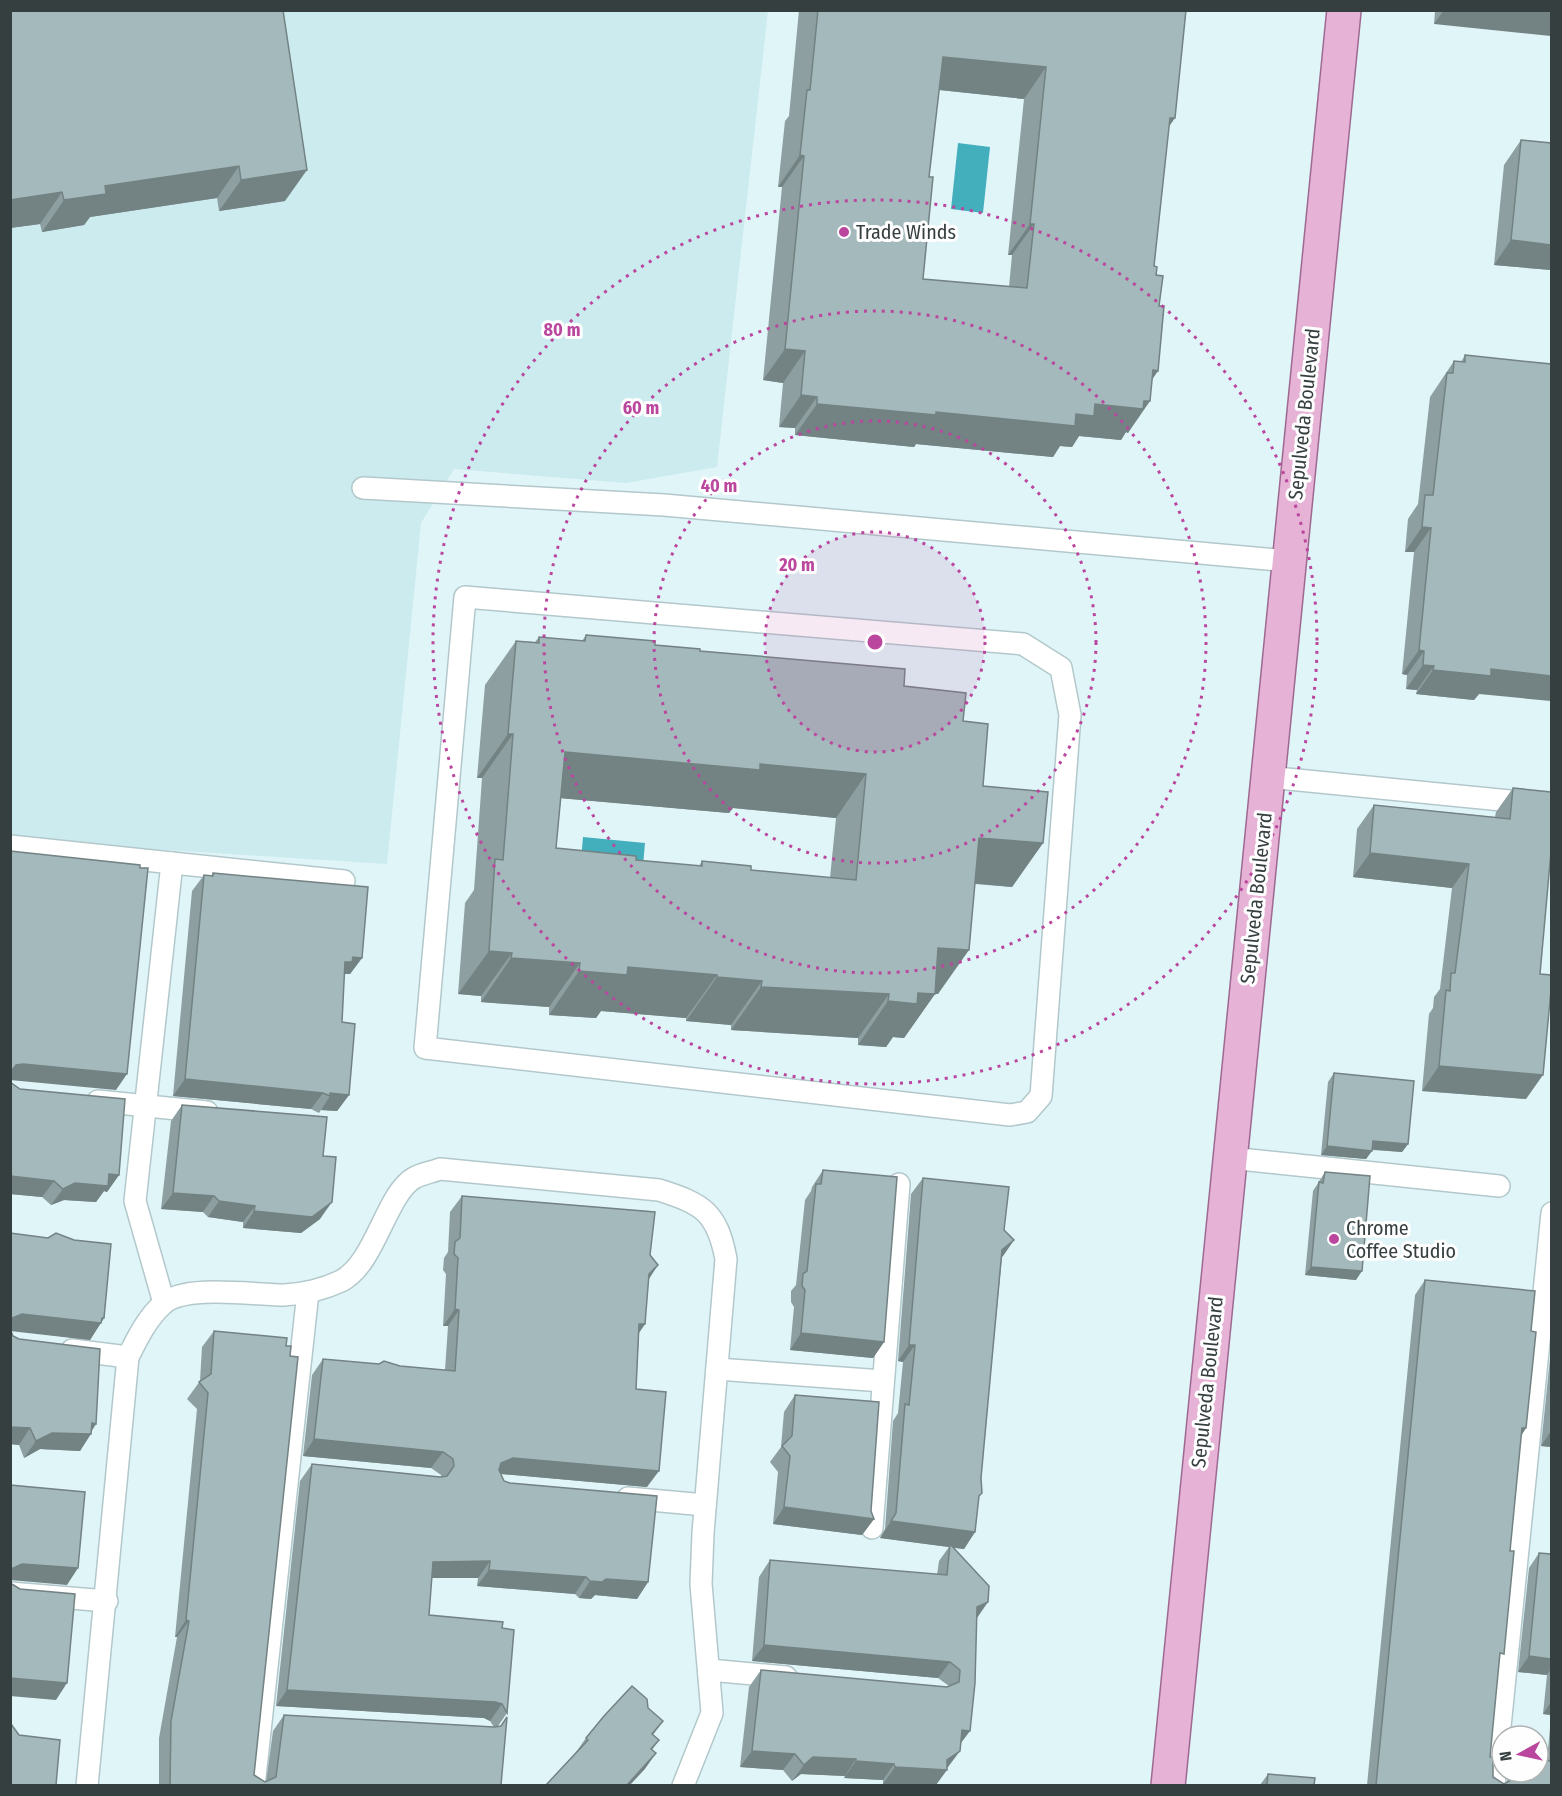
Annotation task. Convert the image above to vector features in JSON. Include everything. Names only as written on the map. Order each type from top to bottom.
[{"type":"main road","name":"Sepulveda Boulevard","points":[[1168,1785],[1344,10]]},
{"type":"lane","points":[[363,488],[664,505],[1289,561]]},
{"type":"lane","points":[[465,597],[1023,644],[1061,668],[1070,715],[1052,952],[1041,1096],[1027,1112],[998,1113],[425,1048],[465,597]]},
{"type":"lane","points":[[1268,777],[1551,805]]},
{"type":"lane","points":[[10,846],[344,881]]},
{"type":"lane","points":[[164,1303],[135,1201],[172,863]]},
{"type":"lane","points":[[78,1099],[228,1114]]},
{"type":"lane","points":[[1230,1158],[1499,1186]]},
{"type":"lane","points":[[87,1785],[107,1601],[128,1357],[141,1332],[164,1303],[188,1294],[286,1295],[308,1292],[343,1280],[358,1268],[400,1193],[413,1178],[440,1169],[659,1190],[682,1197],[707,1210],[722,1237],[726,1259],[705,1505],[701,1584],[712,1713],[683,1785]]},
{"type":"lane","points":[[872,1528],[899,1184]]},
{"type":"lane","points":[[1494,1785],[1551,1213]]},
{"type":"lane","points":[[254,1785],[308,1292]]},
{"type":"lane","points":[[57,1349],[128,1357]]},
{"type":"lane","points":[[717,1370],[883,1381]]},
{"type":"lane","points":[[289,1467],[312,1469]]},
{"type":"lane","points":[[602,1496],[705,1505]]},
{"type":"lane","points":[[10,1593],[107,1601]]},
{"type":"lane","points":[[709,1670],[811,1679]]},
{"type":"lane","points":[[262,1718],[285,1720]]},
{"type":"shaded area","points":[[10,11],[768,11],[717,467],[626,483],[454,469],[421,523],[387,864],[11,840]]},
{"type":"water","points":[[958,143],[990,147],[983,213],[951,209]]},
{"type":"water","points":[[583,837],[645,843],[642,877],[580,871]]},
{"type":"building","points":[[10,10],[283,10],[307,170],[241,180],[239,166],[105,186],[106,194],[64,200],[62,192],[10,200]]},
{"type":"building","name":"Trade Winds","points":[[818,10],[1186,10],[1175,118],[1170,118],[1154,266],[1157,267],[1156,275],[1163,276],[1159,306],[1164,306],[1158,371],[1153,370],[1150,401],[1144,401],[1143,409],[1095,404],[1094,416],[1076,414],[1075,426],[936,412],[936,415],[817,404],[817,397],[801,395],[805,351],[785,349],[804,156],[800,155],[807,90],[810,90]],"holes":[[[943,57],[1046,67],[1030,224],[1034,224],[1027,288],[923,279],[933,177],[929,177]]]},
{"type":"building","points":[[1521,140],[1551,143],[1551,245],[1511,240]]},
{"type":"building","points":[[1465,355],[1551,364],[1551,676],[1491,669],[1491,676],[1433,670],[1434,666],[1423,665],[1424,651],[1419,650],[1431,528],[1422,527],[1425,495],[1433,495],[1447,373],[1453,373],[1454,361],[1465,362]]},
{"type":"building","points":[[586,635],[655,641],[655,645],[700,649],[700,651],[905,669],[904,686],[966,693],[963,721],[988,724],[983,786],[1048,792],[1043,843],[979,838],[969,950],[938,948],[935,994],[918,993],[917,1004],[888,1001],[889,994],[761,987],[762,981],[717,977],[717,975],[628,967],[627,975],[579,971],[580,963],[511,958],[512,953],[489,951],[495,859],[503,860],[513,734],[508,734],[516,641],[539,643],[539,637],[585,641]],"holes":[[[565,752],[760,770],[760,764],[866,774],[856,880],[751,870],[751,866],[702,861],[702,866],[636,860],[636,856],[556,848]]]},
{"type":"building","points":[[1513,788],[1551,792],[1551,852],[1540,974],[1551,975],[1543,1075],[1439,1066],[1446,990],[1450,991],[1451,973],[1455,973],[1469,864],[1370,853],[1374,805],[1510,819]]},
{"type":"building","points":[[10,851],[140,865],[140,868],[148,868],[127,1074],[23,1064],[16,1065],[10,1073]]},
{"type":"building","points":[[213,873],[368,887],[362,958],[353,957],[352,962],[345,962],[342,1022],[355,1024],[349,1095],[330,1093],[330,1096],[323,1093],[185,1079],[204,875],[213,876]]},
{"type":"building","points":[[1334,1073],[1414,1081],[1408,1144],[1373,1141],[1372,1151],[1327,1146]]},
{"type":"building","points":[[10,1082],[20,1089],[125,1099],[119,1175],[109,1174],[108,1186],[75,1183],[63,1189],[54,1181],[10,1176]]},
{"type":"building","points":[[182,1105],[327,1117],[323,1156],[336,1157],[332,1202],[312,1217],[254,1211],[255,1206],[219,1201],[214,1196],[173,1193]]},
{"type":"building","points":[[823,1170],[897,1177],[884,1342],[801,1333],[805,1290],[802,1286],[803,1274],[807,1271],[816,1184],[821,1184]]},
{"type":"building","name":"Chrome Coffee Studio","points":[[1325,1172],[1370,1176],[1362,1271],[1311,1267],[1319,1182],[1323,1183]]},
{"type":"building","points":[[923,1178],[1009,1187],[1004,1230],[1014,1240],[1002,1250],[981,1478],[982,1493],[979,1496],[975,1532],[891,1521],[896,1513],[905,1404],[909,1405],[915,1345],[909,1345]]},
{"type":"building","points":[[462,1196],[655,1212],[650,1255],[658,1265],[649,1274],[645,1324],[639,1324],[636,1389],[666,1392],[659,1471],[513,1458],[501,1463],[499,1470],[504,1481],[510,1483],[657,1496],[648,1582],[606,1579],[602,1582],[590,1581],[586,1577],[489,1570],[490,1561],[433,1562],[429,1615],[503,1622],[502,1628],[514,1630],[507,1713],[502,1704],[495,1702],[287,1690],[312,1464],[440,1477],[447,1476],[454,1466],[453,1459],[443,1452],[314,1439],[323,1359],[379,1364],[384,1361],[400,1366],[455,1371],[459,1310],[455,1309],[458,1258],[454,1254],[455,1242],[460,1238]]},
{"type":"building","points":[[10,1233],[48,1238],[56,1233],[74,1240],[111,1244],[104,1318],[101,1323],[22,1314],[12,1318],[10,1322]]},
{"type":"building","points":[[1425,1280],[1535,1291],[1531,1331],[1536,1332],[1526,1428],[1522,1428],[1510,1551],[1514,1551],[1504,1654],[1500,1653],[1493,1724],[1490,1724],[1490,1784],[1550,1784],[1550,1761],[1551,1785],[1376,1785]]},
{"type":"building","points":[[10,1329],[13,1336],[19,1339],[100,1349],[96,1424],[92,1423],[91,1434],[52,1433],[36,1441],[30,1428],[10,1427]]},
{"type":"building","points":[[214,1331],[287,1338],[286,1346],[291,1346],[290,1356],[298,1357],[254,1775],[265,1782],[276,1777],[284,1715],[494,1727],[501,1726],[507,1717],[501,1785],[170,1785],[171,1721],[189,1621],[186,1620],[208,1393],[199,1382],[211,1374]]},
{"type":"building","points":[[795,1395],[879,1402],[871,1511],[874,1519],[784,1507],[790,1456],[782,1446],[792,1436]]},
{"type":"building","points":[[10,1485],[85,1492],[78,1568],[22,1564],[10,1571]]},
{"type":"building","points":[[950,1544],[989,1586],[988,1602],[977,1607],[975,1683],[970,1731],[962,1730],[960,1751],[947,1760],[947,1770],[895,1767],[894,1764],[856,1761],[856,1759],[813,1757],[804,1765],[795,1754],[752,1751],[761,1670],[947,1687],[959,1682],[960,1670],[950,1662],[764,1645],[770,1560],[947,1575]]},
{"type":"building","points":[[1539,1553],[1551,1554],[1551,1659],[1529,1656]]},
{"type":"building","points":[[10,1583],[20,1589],[75,1594],[67,1683],[10,1678]]},
{"type":"building","points":[[632,1686],[647,1699],[648,1708],[663,1721],[652,1734],[659,1740],[651,1749],[656,1753],[627,1785],[546,1785],[588,1740],[586,1738]]},
{"type":"building","points":[[11,1724],[19,1735],[60,1740],[56,1785],[10,1785]]},
{"type":"building","points":[[1268,1774],[1315,1778],[1314,1785],[1267,1785]]},
{"type":"place","name":"Trade Winds","points":[[844,232]]},
{"type":"place","name":"Chrome Coffee Studio","points":[[1334,1239]]}]
